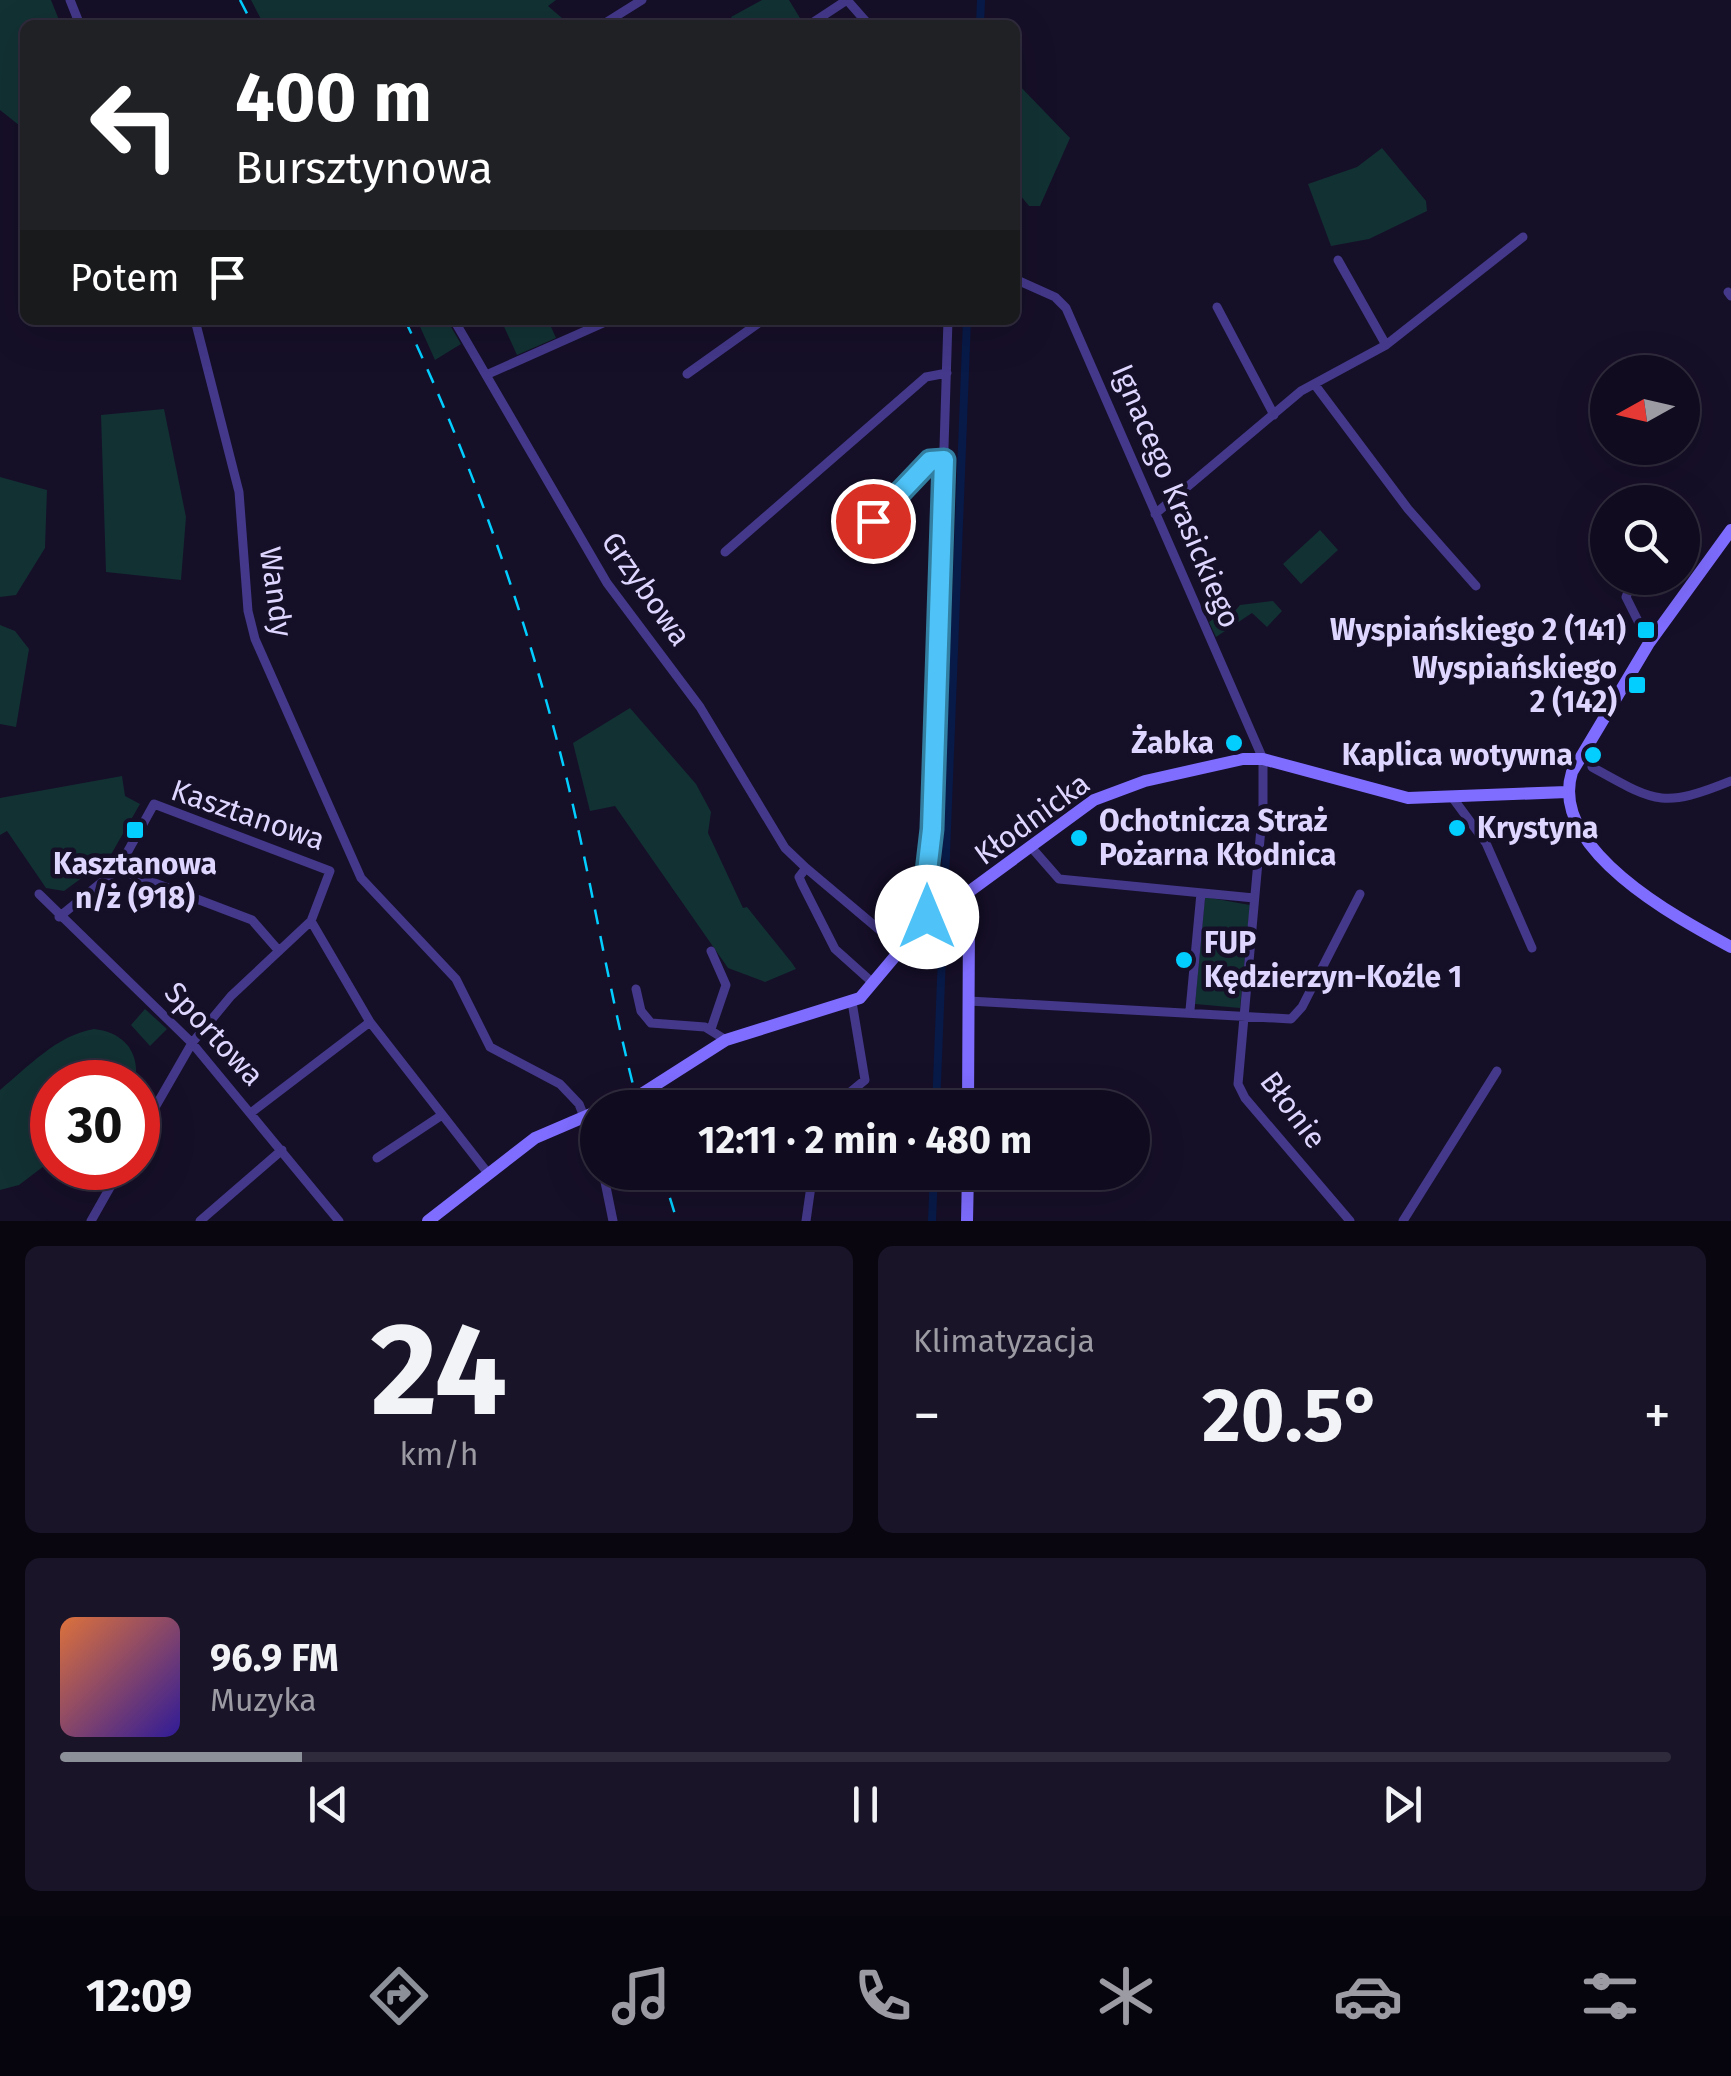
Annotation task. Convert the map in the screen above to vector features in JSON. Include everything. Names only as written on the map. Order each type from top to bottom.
[{"type":"main road","points":[[1731,530],[1650,644],[1572,772],[1567,792],[1576,820],[1622,880],[1674,916],[1731,947]]},
{"type":"main road","name":"Kłodnicka","points":[[648,1090],[726,1040],[852,1002],[932,920],[1109,792],[1218,763],[1263,759],[1379,794],[1452,797],[1567,792]]},
{"type":"main road","points":[[956,903],[969,919],[968,1090]]},
{"type":"main road","points":[[428,1221],[535,1138],[580,1118]]},
{"type":"main road","points":[[968,1190],[968,1221]]},
{"type":"street","points":[[610,20],[642,0]]},
{"type":"street","points":[[817,20],[847,0],[865,20]]},
{"type":"street","points":[[1155,514],[1274,415],[1315,385],[1386,345],[1523,237]]},
{"type":"street","points":[[1338,260],[1386,345]]},
{"type":"street","name":"Ignacego Krasickiego","points":[[1020,281],[1054,297],[1066,308],[1263,759]]},
{"type":"street","points":[[1217,308],[1274,415]]},
{"type":"street","name":"Wandy","points":[[196,325],[239,492],[248,611],[255,638],[350,858]]},
{"type":"street","name":"Grzybowa","points":[[458,325],[608,583],[700,707],[785,848],[901,948]]},
{"type":"street","points":[[486,376],[599,325]]},
{"type":"street","points":[[688,374],[756,325]]},
{"type":"street","points":[[932,920],[923,906],[932,829],[948,325]]},
{"type":"street","points":[[725,552],[926,377],[947,373]]},
{"type":"street","points":[[1315,385],[1408,509],[1476,586]]},
{"type":"street","points":[[849,546],[930,461],[944,460]]},
{"type":"street","points":[[1627,595],[1650,644]]},
{"type":"street","name":"Błonie","points":[[1263,759],[1266,774],[1238,1084],[1350,1221]]},
{"type":"street","points":[[1592,767],[1656,799],[1682,800],[1731,780]]},
{"type":"street","points":[[1452,797],[1486,843],[1532,948]]},
{"type":"street","name":"Kasztanowa","points":[[59,917],[118,869],[154,804],[330,871],[350,858],[374,895],[456,978],[490,1047],[560,1084],[580,1107]]},
{"type":"street","points":[[1031,848],[1060,879],[1254,898]]},
{"type":"street","name":"Grzybowa","points":[[806,868],[800,876],[802,884],[836,949],[873,983]]},
{"type":"street","points":[[118,869],[252,920],[279,951]]},
{"type":"street","points":[[160,1099],[192,1043],[231,996],[311,920],[330,871]]},
{"type":"street","points":[[1190,1010],[1201,893]]},
{"type":"street","name":"Sportowa","points":[[39,894],[192,1043],[339,1221]]},
{"type":"street","points":[[969,1001],[1190,1010],[1291,1019],[1302,1007],[1359,904],[1360,894]]},
{"type":"street","points":[[311,920],[370,1022],[487,1172]]},
{"type":"street","points":[[711,951],[726,984],[711,1029]]},
{"type":"street","points":[[636,990],[641,1011],[651,1024],[711,1029],[726,1040]]},
{"type":"street","points":[[852,1002],[865,1080],[853,1090]]},
{"type":"street","points":[[252,1112],[370,1022]]},
{"type":"street","points":[[1403,1221],[1497,1071]]},
{"type":"street","points":[[378,1158],[442,1115]]},
{"type":"street","points":[[200,1221],[282,1150]]},
{"type":"street","points":[[91,1221],[108,1190]]},
{"type":"street","points":[[607,1190],[613,1221]]},
{"type":"street","points":[[806,1221],[810,1190]]},
{"type":"green space","points":[[0,0],[51,0],[59,20],[20,20],[20,126],[0,110]]},
{"type":"green space","points":[[251,0],[556,0],[548,6],[564,20],[261,20]]},
{"type":"green space","points":[[762,0],[789,0],[801,20],[733,20],[731,17]]},
{"type":"green space","points":[[1020,86],[1070,138],[1040,206],[1029,206],[1020,195]]},
{"type":"green space","points":[[1382,148],[1426,201],[1427,211],[1369,239],[1331,246],[1308,184],[1357,167]]},
{"type":"green space","points":[[419,325],[450,325],[461,344],[435,360]]},
{"type":"green space","points":[[503,325],[550,325],[556,338],[517,355]]},
{"type":"green space","points":[[164,409],[186,517],[181,580],[106,572],[101,415]]},
{"type":"green space","points":[[0,477],[47,490],[45,548],[16,595],[0,597]]},
{"type":"green space","points":[[1320,530],[1338,550],[1301,584],[1283,564]]},
{"type":"green space","points":[[1273,601],[1282,611],[1267,627],[1252,613],[1216,637],[1209,622],[1227,610]]},
{"type":"green space","points":[[0,625],[15,631],[29,649],[16,727],[0,724]]},
{"type":"green space","points":[[630,708],[696,784],[711,812],[708,833],[743,908],[747,907],[796,969],[765,982],[728,968],[615,806],[590,811],[573,743]]},
{"type":"green space","points":[[122,776],[125,796],[140,804],[109,858],[64,891],[46,888],[7,831],[0,835],[0,798]]},
{"type":"green space","points":[[1205,897],[1250,905],[1240,1008],[1195,1004]]},
{"type":"green space","points":[[145,1009],[167,1029],[150,1046],[131,1025]]},
{"type":"green space","points":[[94,1029],[113,1034],[128,1045],[135,1060],[35,1060],[80,1032]]},
{"type":"green space","points":[[30,1064],[30,1177],[19,1185],[0,1190],[0,1090]]},
{"type":"waterway","points":[[980,20],[981,0]]},
{"type":"waterway","points":[[937,1090],[967,325]]},
{"type":"waterway","points":[[932,1221],[933,1190]]},
{"type":"railway","points":[[240,0],[250,20]]},
{"type":"railway","points":[[407,325],[476,488],[535,662],[567,780],[635,1090]]},
{"type":"railway","points":[[668,1190],[677,1221]]},
{"type":"place","name":"Wyspiańskiego 2 (141)","points":[[1646,630]]},
{"type":"place","name":"Wyspiańskiego 2 (142)","points":[[1637,685]]},
{"type":"place","name":"Żabka","points":[[1234,743]]},
{"type":"place","name":"Kaplica wotywna","points":[[1593,755]]},
{"type":"place","name":"Krystyna","points":[[1457,828]]},
{"type":"place","name":"Kasztanowa n/ż (918)","points":[[135,830]]},
{"type":"place","name":"Ochotnicza Straż Pożarna Kłodnica","points":[[1079,838]]},
{"type":"place","name":"FUP Kędzierzyn-Koźle 1","points":[[1184,960]]},
{"type":"route","points":[[873,521],[930,461],[944,460],[932,829],[923,906],[927,917]]}]
